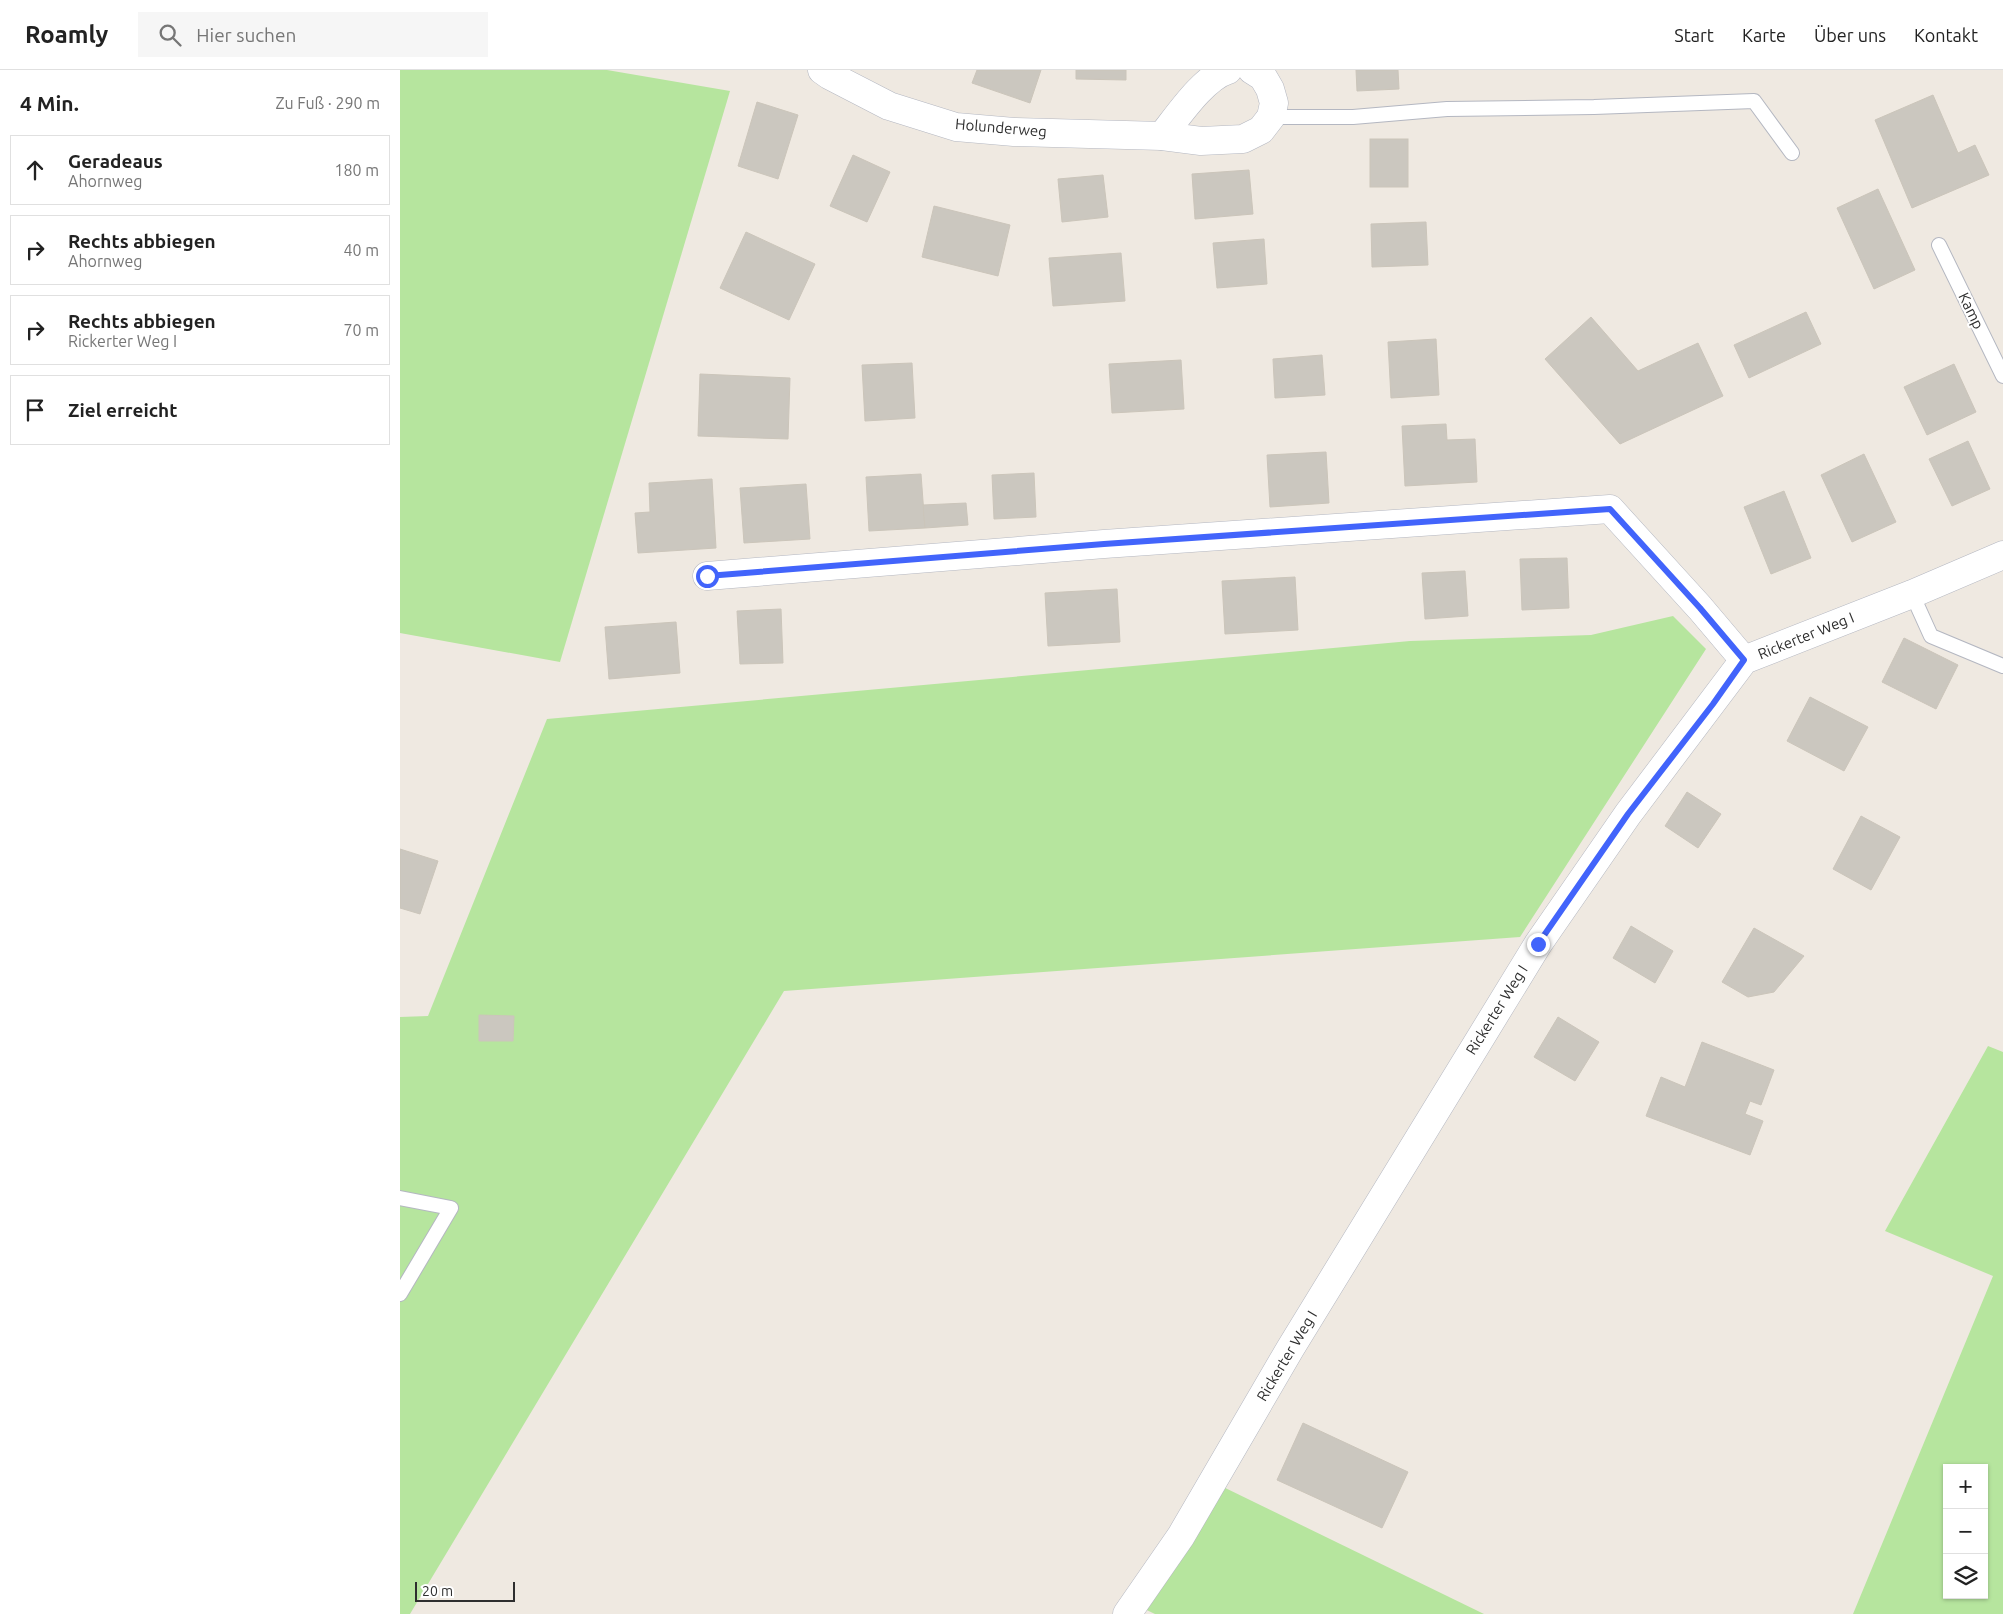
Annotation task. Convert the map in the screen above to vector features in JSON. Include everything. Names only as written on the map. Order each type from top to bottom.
[{"type":"street","name":"Holunderweg","points":[[822,70],[889,106],[956,126],[1014,132],[1162,136],[1201,141],[1243,138],[1261,130],[1271,116]]},
{"type":"street","points":[[1162,136],[1203,86],[1228,70]]},
{"type":"street","points":[[1252,70],[1263,77],[1270,89],[1274,103],[1271,116]]},
{"type":"street","points":[[707,576],[1104,544],[1610,509],[1700,608],[1744,660]]},
{"type":"street","name":"Rickerter Weg I","points":[[1127,1614],[1181,1536],[1290,1350],[1538,944],[1628,814],[1713,704],[1744,660],[1912,594],[2003,554]]},
{"type":"lane","points":[[1271,116],[1353,118],[1447,109],[1594,107],[1754,101],[1792,153]]},
{"type":"lane","name":"Kamp","points":[[1939,245],[2003,376]]},
{"type":"lane","points":[[1912,594],[1931,636],[2003,666]]},
{"type":"lane","points":[[400,1198],[451,1208],[400,1294]]},
{"type":"green space","points":[[400,70],[607,70],[730,91],[560,662],[400,633]]},
{"type":"green space","points":[[1673,616],[1706,649],[1520,937],[784,991],[410,1614],[400,1614],[400,1017],[428,1016],[547,719],[1410,641],[1591,635]]},
{"type":"green space","points":[[1988,1046],[2003,1052],[2003,1614],[1853,1614],[1993,1276],[1885,1231]]},
{"type":"green space","points":[[1215,1483],[1484,1614],[1155,1614],[1134,1604]]},
{"type":"building","points":[[977,70],[1041,70],[1030,103],[972,83]]},
{"type":"building","points":[[1076,70],[1126,70],[1126,80],[1076,79]]},
{"type":"building","points":[[1356,70],[1398,70],[1399,89],[1357,91]]},
{"type":"building","points":[[1933,95],[1958,153],[1975,145],[1989,175],[1912,208],[1875,120]]},
{"type":"building","points":[[757,102],[798,115],[778,179],[738,166]]},
{"type":"building","points":[[1370,139],[1408,139],[1408,187],[1370,187]]},
{"type":"building","points":[[853,155],[890,172],[867,222],[830,206]]},
{"type":"building","points":[[1249,170],[1253,214],[1195,219],[1192,174]]},
{"type":"building","points":[[1103,175],[1108,217],[1062,222],[1058,179]]},
{"type":"building","points":[[1878,189],[1915,270],[1874,289],[1837,208]]},
{"type":"building","points":[[934,206],[1010,225],[998,276],[922,257]]},
{"type":"building","points":[[1426,222],[1428,265],[1372,267],[1371,224]]},
{"type":"building","points":[[746,232],[815,264],[789,320],[720,288]]},
{"type":"building","points":[[1264,239],[1267,284],[1217,288],[1213,243]]},
{"type":"building","points":[[1121,253],[1125,301],[1053,306],[1049,258]]},
{"type":"building","points":[[1806,312],[1821,344],[1749,378],[1734,345]]},
{"type":"building","points":[[1591,317],[1638,371],[1698,343],[1723,396],[1620,444],[1545,359]]},
{"type":"building","points":[[1436,339],[1439,395],[1391,398],[1388,342]]},
{"type":"building","points":[[1322,355],[1325,395],[1275,398],[1273,359]]},
{"type":"building","points":[[1181,360],[1184,409],[1112,413],[1109,364]]},
{"type":"building","points":[[912,363],[915,418],[865,421],[862,365]]},
{"type":"building","points":[[1954,364],[1976,412],[1927,435],[1904,387]]},
{"type":"building","points":[[700,374],[790,378],[788,439],[698,436]]},
{"type":"building","points":[[1446,424],[1447,440],[1475,439],[1477,482],[1405,486],[1402,426]]},
{"type":"building","points":[[1968,441],[1990,489],[1952,506],[1929,459]]},
{"type":"building","points":[[1326,452],[1329,503],[1270,507],[1267,455]]},
{"type":"building","points":[[1864,454],[1896,522],[1852,542],[1821,475]]},
{"type":"building","points":[[1034,473],[1036,517],[994,519],[992,475]]},
{"type":"building","points":[[921,474],[925,528],[869,531],[866,477]]},
{"type":"building","points":[[712,479],[716,548],[638,553],[635,513],[650,512],[649,483]]},
{"type":"building","points":[[806,484],[810,539],[744,543],[740,488]]},
{"type":"building","points":[[1784,491],[1811,558],[1771,574],[1744,507]]},
{"type":"building","points":[[966,503],[968,525],[925,528],[923,505]]},
{"type":"building","points":[[1567,558],[1569,608],[1522,610],[1520,559]]},
{"type":"building","points":[[1465,571],[1468,616],[1425,619],[1422,573]]},
{"type":"building","points":[[1295,577],[1298,630],[1225,634],[1222,581]]},
{"type":"building","points":[[1117,589],[1120,642],[1048,646],[1045,593]]},
{"type":"building","points":[[781,609],[783,663],[740,664],[737,611]]},
{"type":"building","points":[[676,622],[680,673],[609,679],[605,627]]},
{"type":"building","points":[[1904,638],[1958,665],[1936,709],[1882,682]]},
{"type":"building","points":[[1810,697],[1868,727],[1844,771],[1787,741]]},
{"type":"building","points":[[1687,792],[1721,814],[1698,848],[1665,826]]},
{"type":"building","points":[[1861,816],[1900,837],[1871,890],[1833,869]]},
{"type":"building","points":[[400,849],[438,861],[420,914],[400,908]]},
{"type":"building","points":[[1631,926],[1673,951],[1655,983],[1613,958]]},
{"type":"building","points":[[1754,928],[1804,956],[1774,992],[1748,997],[1722,982]]},
{"type":"building","points":[[479,1015],[514,1016],[513,1041],[479,1041]]},
{"type":"building","points":[[1558,1017],[1599,1042],[1575,1081],[1534,1057]]},
{"type":"building","points":[[1702,1042],[1774,1070],[1761,1105],[1750,1101],[1745,1114],[1763,1121],[1750,1155],[1646,1116],[1661,1077],[1685,1087]]},
{"type":"building","points":[[1303,1423],[1408,1472],[1382,1528],[1277,1480]]},
{"type":"route","points":[[707,576],[1104,544],[1610,509],[1700,608],[1744,660],[1713,704],[1628,814],[1538,944]]}]
